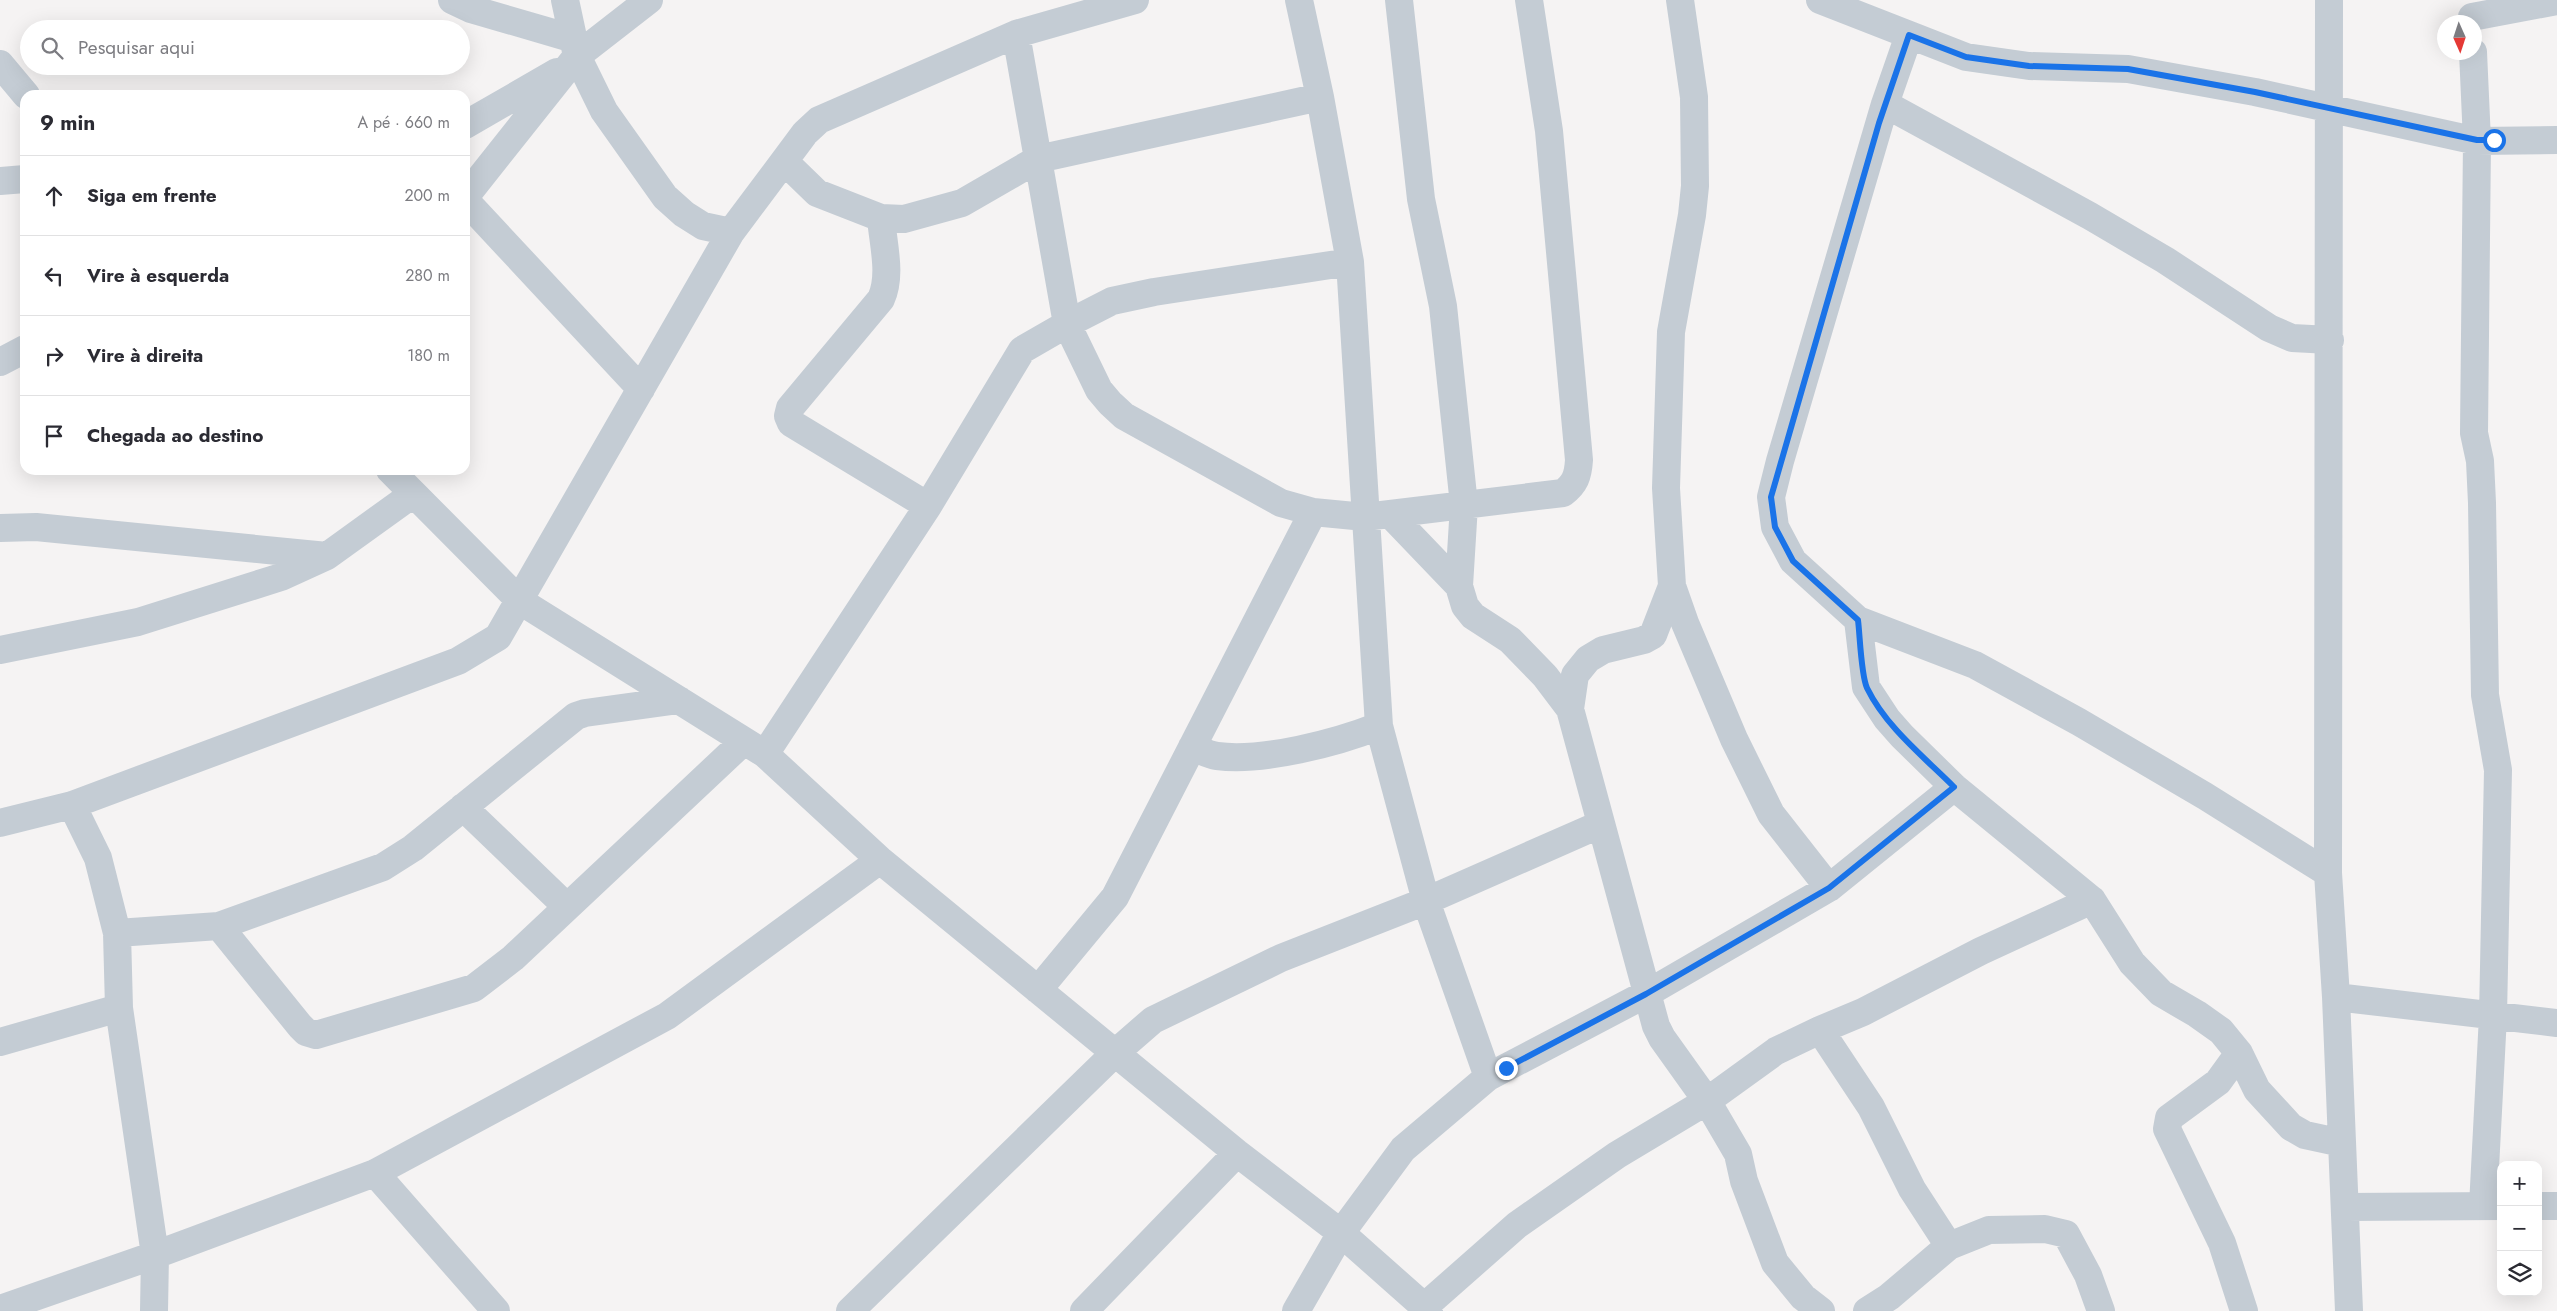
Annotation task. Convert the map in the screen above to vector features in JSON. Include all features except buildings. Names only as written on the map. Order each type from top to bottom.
[{"type":"street","points":[[452,0],[574,53]]},
{"type":"street","points":[[565,0],[574,53],[604,112],[665,197],[684,214],[703,226],[731,232]]},
{"type":"street","points":[[470,122],[650,0]]},
{"type":"street","points":[[0,822],[72,805],[458,661],[498,637],[731,232],[805,133],[819,120],[1016,34],[1135,0]]},
{"type":"street","points":[[1299,0],[1320,97],[1350,262],[1378,515],[1379,726],[1426,901],[1488,1077]]},
{"type":"street","points":[[1399,0],[1421,200],[1443,306],[1464,505],[1459,586],[1465,606],[1474,616],[1510,640],[1545,676],[1570,708],[1646,994],[1662,1038],[1707,1101],[1738,1154],[1744,1181],[1775,1263],[1803,1296],[1821,1311]]},
{"type":"street","points":[[1016,34],[1067,324],[1099,390],[1124,416],[1281,503],[1313,512],[1378,515],[1563,493],[1573,485],[1578,474],[1579,460],[1549,131],[1529,0]]},
{"type":"street","points":[[1680,0],[1694,97],[1695,186],[1692,215],[1671,332],[1666,488],[1672,586],[1734,739],[1770,814],[1829,888]]},
{"type":"street","points":[[1820,0],[1966,57],[2029,66],[2128,69],[2255,92],[2477,140],[2553,143]]},
{"type":"street","points":[[2329,0],[2328,873],[2336,997],[2349,1311]]},
{"type":"street","points":[[2471,13],[2557,1]]},
{"type":"street","points":[[1909,35],[1885,104],[1771,497],[1775,527],[1793,561],[1858,620],[1983,670],[2079,722],[2205,796],[2328,873]]},
{"type":"street","points":[[470,191],[574,53]]},
{"type":"street","points":[[2344,1207],[2492,1206],[2493,1016],[2498,770],[2485,694],[2482,504],[2480,461],[2474,433],[2477,140],[2473,60]]},
{"type":"street","points":[[0,64],[22,90]]},
{"type":"street","points":[[784,161],[817,193],[881,218],[904,219],[962,203],[1038,159],[1320,97]]},
{"type":"street","points":[[1885,104],[2090,216],[2165,260],[2269,328],[2292,338],[2330,340]]},
{"type":"street","points":[[0,181],[20,179]]},
{"type":"street","points":[[470,203],[641,389]]},
{"type":"street","points":[[881,218],[886,277],[886,288],[882,299],[790,408],[788,416],[791,423],[928,506]]},
{"type":"street","points":[[219,926],[300,1026],[306,1032],[316,1035],[474,988],[513,958],[567,907],[755,747],[928,506],[1018,355],[1067,324],[1112,301],[1350,262]]},
{"type":"street","points":[[0,362],[20,352]]},
{"type":"street","points":[[395,475],[520,601],[755,747],[880,860],[1237,1153],[1341,1233],[1426,1309],[1517,1226],[1617,1155],[1707,1101],[1776,1051],[1862,1012],[1981,951],[2092,900]]},
{"type":"street","points":[[0,650],[138,622],[281,577],[327,556],[413,494]]},
{"type":"street","points":[[1038,990],[1115,896],[1313,512]]},
{"type":"street","points":[[1378,515],[1459,586]]},
{"type":"street","points":[[0,528],[36,527],[327,556]]},
{"type":"street","points":[[1570,708],[1576,675],[1588,659],[1603,650],[1644,640],[1653,635],[1672,586]]},
{"type":"street","points":[[1858,620],[1866,687],[1887,719],[1902,736],[1954,787],[2092,900],[2132,963],[2161,993],[2221,1031],[2239,1053],[2258,1090],[2291,1127],[2305,1135],[2342,1143]]},
{"type":"street","points":[[117,933],[219,926],[383,867],[412,848],[576,716],[585,713],[679,700]]},
{"type":"street","points":[[1192,747],[1216,756],[1249,756],[1340,741],[1379,726]]},
{"type":"street","points":[[1296,1311],[1341,1233],[1403,1149],[1488,1077],[1646,994],[1829,888],[1954,787]]},
{"type":"street","points":[[72,805],[98,858],[117,933],[120,1008],[155,1255],[154,1311]]},
{"type":"street","points":[[464,807],[567,907]]},
{"type":"street","points":[[850,1311],[1115,1053],[1153,1020],[1281,958],[1426,901],[1601,824]]},
{"type":"street","points":[[0,1309],[155,1255],[374,1173],[667,1016],[880,860]]},
{"type":"street","points":[[2336,997],[2557,1023]]},
{"type":"street","points":[[0,1042],[120,1008]]},
{"type":"street","points":[[1820,1030],[1871,1107],[1912,1189],[1950,1246]]},
{"type":"street","points":[[2239,1053],[2218,1082],[2168,1118],[2167,1129],[2222,1243],[2244,1311]]},
{"type":"street","points":[[2218,1082],[2258,1090]]},
{"type":"street","points":[[1084,1311],[1237,1153]]},
{"type":"street","points":[[374,1173],[496,1311]]},
{"type":"street","points":[[2542,1206],[2557,1206]]},
{"type":"street","points":[[1866,1311],[1888,1304],[1950,1246],[1989,1230],[2045,1230],[2066,1234],[2088,1275],[2101,1311]]},
{"type":"route","points":[[1506,1068],[1646,994],[1829,888],[1954,787],[1887,719],[1866,687],[1858,620],[1793,561],[1775,527],[1771,497],[1879,123],[1909,35],[1966,57],[2029,66],[2128,69],[2255,92],[2477,140],[2494,140]]}]
